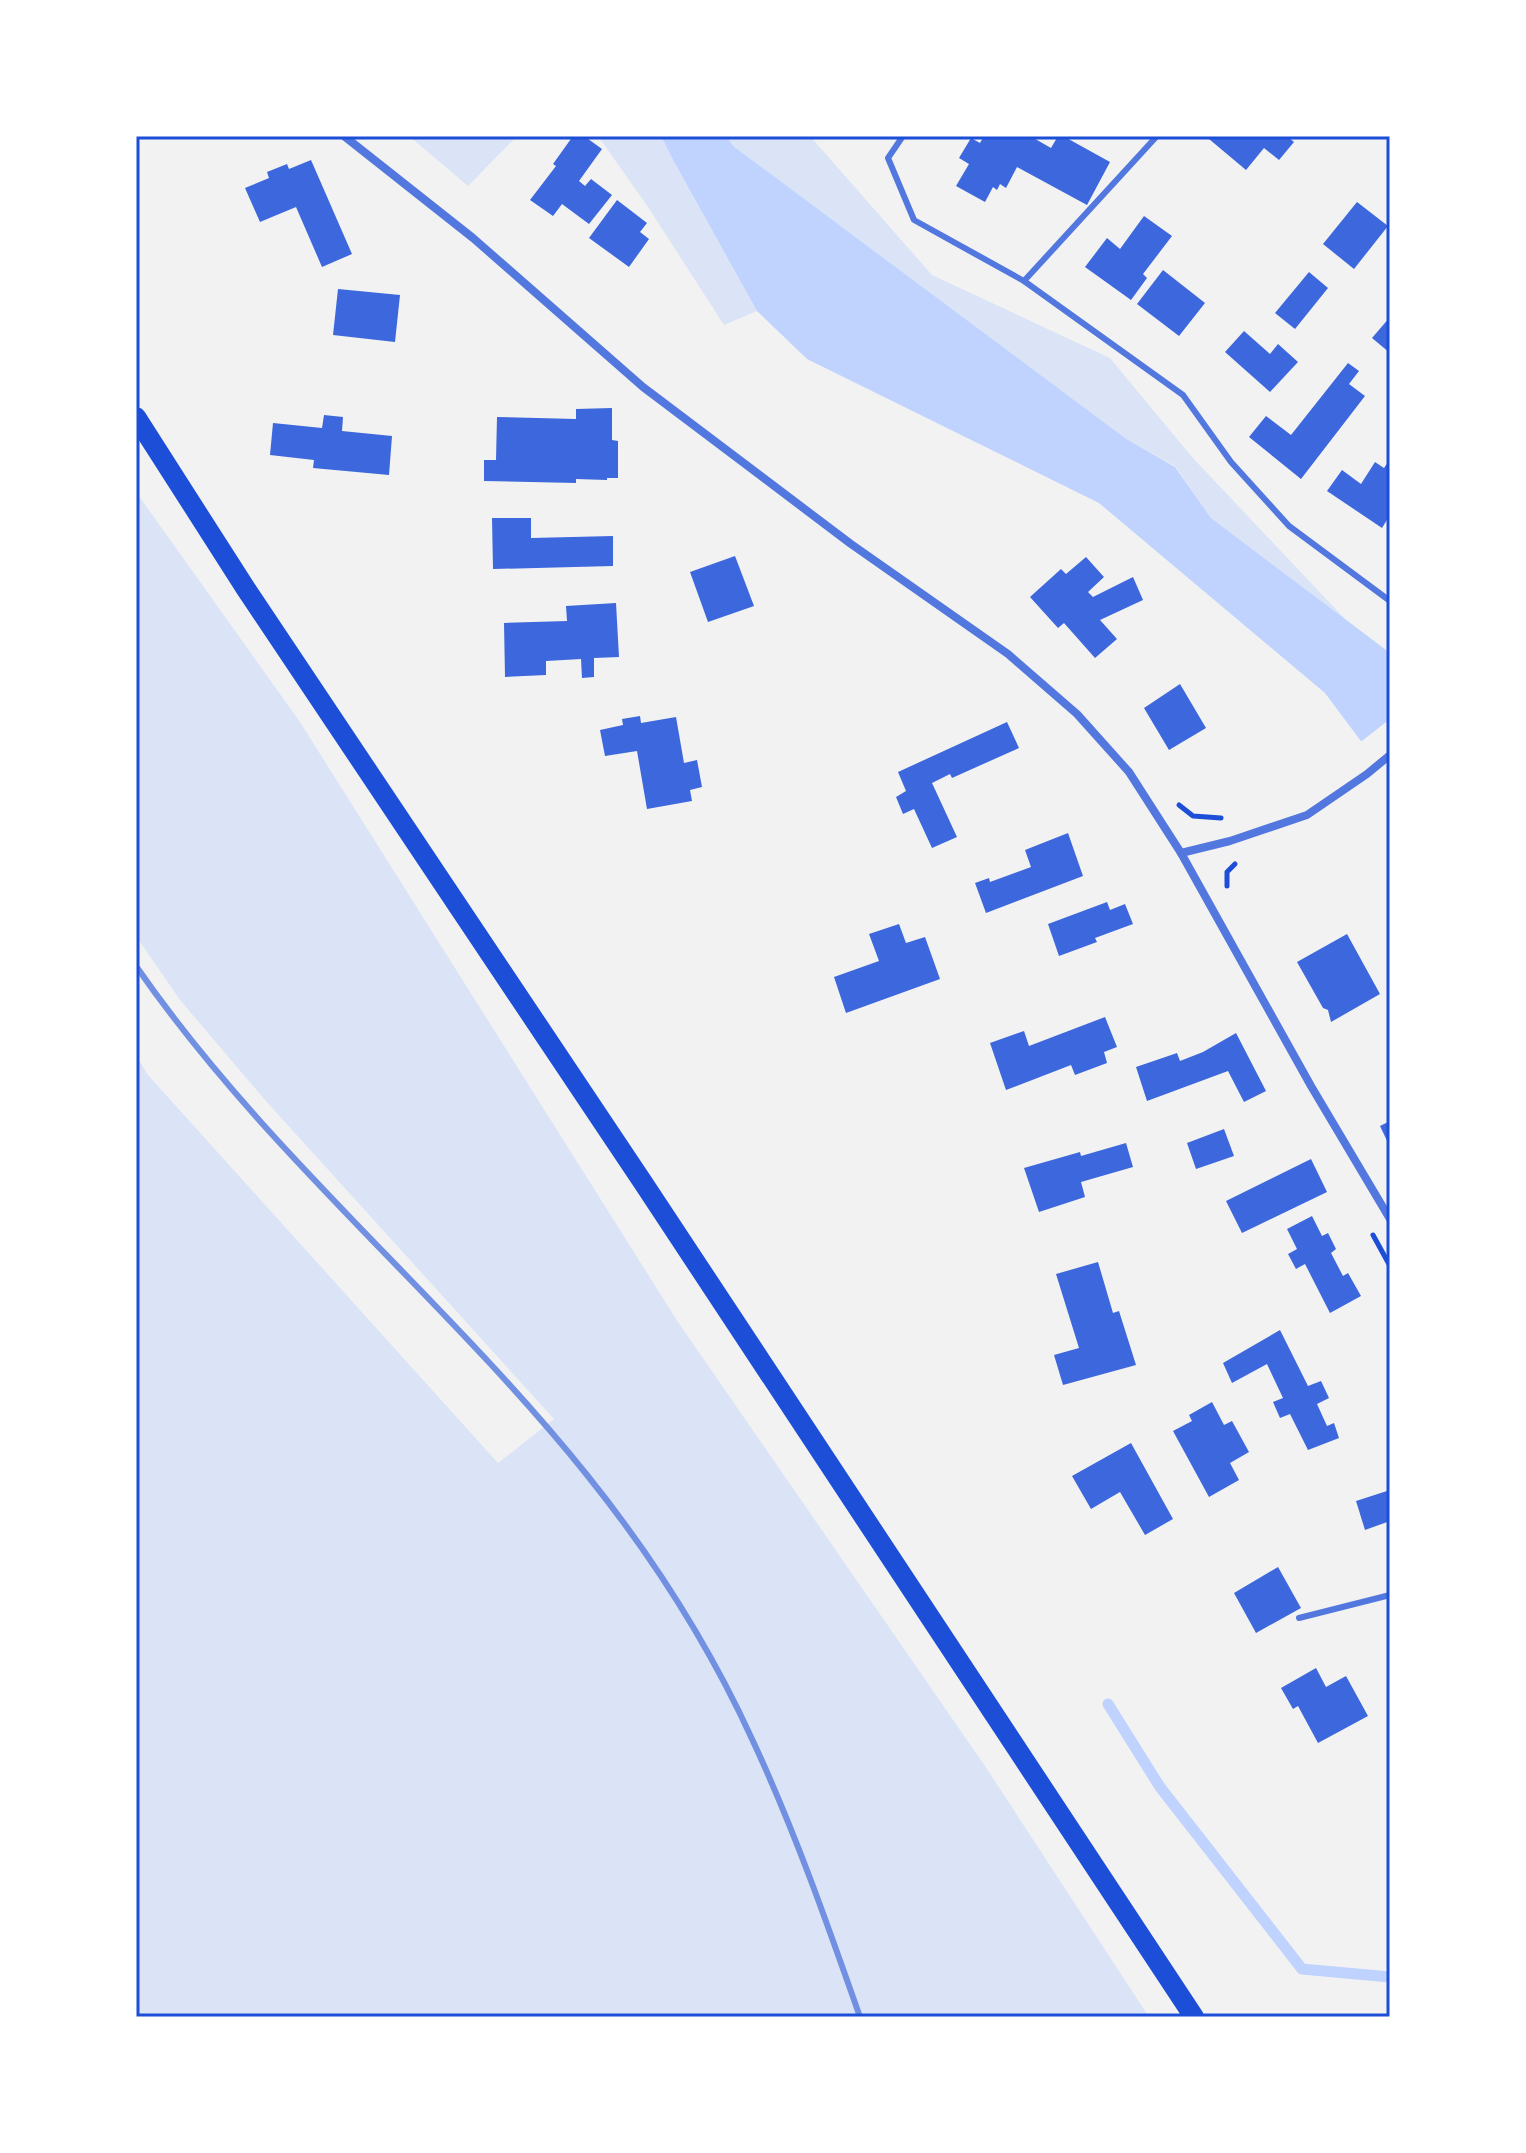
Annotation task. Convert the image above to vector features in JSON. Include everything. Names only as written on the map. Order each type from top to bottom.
[{"type":"main road","points":[[136,417],[246,589],[1194,2017]]},
{"type":"street","points":[[344,136],[473,238],[643,387],[851,544],[1008,654],[1077,714],[1129,772],[1181,853],[1311,1086],[1390,1219]]},
{"type":"street","points":[[1181,853],[1230,841],[1307,815],[1390,755]]},
{"type":"lane","points":[[903,136],[888,158],[914,220],[1024,281],[1183,395],[1231,462],[1289,526],[1390,601]]},
{"type":"lane","points":[[1024,281],[1157,136]]},
{"type":"lane","points":[[1299,1618],[1390,1595]]},
{"type":"path","points":[[1172,799],[1193,816],[1221,818]]},
{"type":"path","points":[[1227,891],[1227,872],[1239,860]]},
{"type":"path","points":[[1370,1230],[1390,1266]]},
{"type":"shaded area","points":[[409,136],[517,136],[468,186]]},
{"type":"shaded area","points":[[598,136],[661,136],[757,311],[724,325]]},
{"type":"shaded area","points":[[726,136],[810,136],[932,275],[1110,358],[1192,457],[1346,620],[1211,518],[1175,466],[1125,438],[732,146]]},
{"type":"shaded area","points":[[136,492],[300,722],[678,1322],[985,1766],[1149,2017],[136,2017],[136,1055],[148,1075],[498,1463],[554,1419],[265,1100],[180,1000],[136,936]]},
{"type":"water","points":[[661,136],[726,136],[733,146],[1125,438],[1175,467],[1211,518],[1390,653],[1390,780],[1325,693],[1099,503],[807,359],[757,311]]},
{"type":"pier","points":[[1390,719],[1390,784],[1358,744]]},
{"type":"building","points":[[573,136],[584,136],[602,149],[579,181],[585,186],[591,179],[612,195],[589,224],[562,204],[553,216],[530,200],[556,166],[553,164]]},
{"type":"building","points":[[984,136],[1030,136],[1051,148],[1058,136],[1063,136],[1110,162],[1087,205],[1017,167],[1006,188],[1000,184],[997,190],[993,187],[985,202],[956,186],[969,164],[959,158],[971,138],[980,143]]},
{"type":"building","points":[[1211,136],[1287,136],[1294,142],[1279,160],[1264,148],[1246,170],[1209,139]]},
{"type":"building","points":[[311,160],[352,254],[322,267],[296,207],[260,222],[245,188],[269,178],[267,172],[287,164],[289,169]]},
{"type":"building","points":[[617,200],[647,223],[640,232],[649,239],[629,267],[589,238]]},
{"type":"building","points":[[1357,202],[1388,226],[1354,269],[1323,244]]},
{"type":"building","points":[[1144,216],[1172,236],[1143,274],[1147,278],[1131,300],[1085,267],[1107,238],[1120,249]]},
{"type":"building","points":[[1163,270],[1205,303],[1179,336],[1137,304]]},
{"type":"building","points":[[1309,272],[1328,288],[1295,329],[1275,313]]},
{"type":"building","points":[[338,289],[400,295],[395,342],[333,335]]},
{"type":"building","points":[[1390,317],[1390,353],[1372,338]]},
{"type":"building","points":[[1244,331],[1270,354],[1278,344],[1298,362],[1270,392],[1225,352]]},
{"type":"building","points":[[1348,363],[1359,371],[1349,384],[1365,396],[1301,479],[1249,437],[1266,416],[1291,435]]},
{"type":"building","points":[[612,408],[612,440],[618,441],[618,478],[576,479],[576,483],[484,481],[484,460],[496,460],[497,417],[576,419],[576,409]]},
{"type":"building","points":[[324,415],[343,417],[342,431],[392,436],[389,475],[313,468],[314,460],[270,455],[273,423],[322,428]]},
{"type":"building","points":[[1390,459],[1390,515],[1382,528],[1327,491],[1342,470],[1361,484],[1375,462],[1384,468]]},
{"type":"building","points":[[492,518],[531,518],[531,538],[613,536],[613,566],[493,569]]},
{"type":"building","points":[[735,556],[754,606],[708,622],[690,572]]},
{"type":"building","points":[[1086,557],[1104,577],[1088,592],[1093,597],[1133,577],[1143,600],[1100,620],[1117,639],[1095,658],[1064,623],[1058,628],[1030,597],[1061,569],[1066,574]]},
{"type":"building","points":[[616,603],[619,657],[594,658],[594,677],[582,678],[581,659],[546,661],[546,675],[505,677],[504,623],[567,621],[566,606]]},
{"type":"building","points":[[1180,684],[1206,728],[1169,750],[1144,708]]},
{"type":"building","points":[[640,716],[641,723],[676,717],[684,763],[697,760],[702,787],[690,790],[692,801],[647,809],[637,751],[605,756],[600,730],[623,725],[622,719]]},
{"type":"building","points":[[1007,722],[1019,748],[952,778],[950,774],[932,783],[957,837],[932,848],[914,809],[903,814],[896,797],[906,791],[898,772]]},
{"type":"building","points":[[1068,833],[1083,876],[986,913],[975,883],[989,878],[990,882],[1031,867],[1025,850]]},
{"type":"building","points":[[1107,902],[1110,910],[1125,904],[1133,924],[1059,956],[1048,924]]},
{"type":"building","points":[[899,924],[906,943],[925,937],[940,979],[846,1013],[834,977],[879,961],[869,934]]},
{"type":"building","points":[[1347,934],[1380,994],[1331,1022],[1328,1010],[1323,1008],[1297,962]]},
{"type":"building","points":[[1105,1017],[1117,1047],[1104,1052],[1107,1063],[1075,1075],[1071,1065],[1006,1090],[990,1043],[1024,1031],[1029,1046]]},
{"type":"building","points":[[1236,1033],[1266,1091],[1244,1102],[1228,1071],[1147,1101],[1136,1067],[1177,1053],[1180,1061]]},
{"type":"building","points":[[1390,1121],[1390,1147],[1380,1126]]},
{"type":"building","points":[[1224,1129],[1234,1156],[1196,1169],[1187,1143]]},
{"type":"building","points":[[1126,1143],[1133,1167],[1081,1182],[1085,1197],[1039,1212],[1024,1168]]},
{"type":"building","points":[[1311,1159],[1327,1192],[1242,1233],[1226,1201]]},
{"type":"building","points":[[1312,1216],[1322,1236],[1328,1233],[1336,1249],[1331,1253],[1343,1276],[1348,1273],[1361,1296],[1330,1313],[1305,1264],[1296,1269],[1288,1254],[1297,1249],[1287,1229]]},
{"type":"building","points":[[1098,1262],[1113,1313],[1119,1311],[1136,1365],[1063,1385],[1054,1355],[1079,1348],[1056,1274]]},
{"type":"building","points":[[1280,1330],[1308,1386],[1321,1381],[1329,1398],[1317,1404],[1327,1426],[1334,1423],[1339,1438],[1308,1450],[1290,1414],[1280,1418],[1273,1402],[1283,1398],[1267,1364],[1232,1383],[1223,1363]]},
{"type":"building","points":[[1212,1402],[1224,1425],[1232,1421],[1249,1452],[1230,1463],[1239,1480],[1209,1497],[1173,1431],[1192,1421],[1189,1415]]},
{"type":"building","points":[[1131,1443],[1173,1519],[1145,1535],[1120,1492],[1091,1509],[1072,1476]]},
{"type":"building","points":[[1390,1490],[1390,1521],[1365,1530],[1356,1501]]},
{"type":"building","points":[[1278,1567],[1301,1608],[1256,1633],[1234,1593]]},
{"type":"building","points":[[1316,1668],[1326,1687],[1346,1676],[1368,1716],[1318,1743],[1298,1706],[1293,1709],[1281,1688]]},
{"type":"waterway","points":[[1108,1704],[1160,1787],[1302,1969],[1390,1977]]},
{"type":"railway","points":[[136,966],[187,1035],[241,1100],[532,1410],[587,1475],[656,1569],[717,1669],[752,1739],[796,1842],[860,2017]]}]
